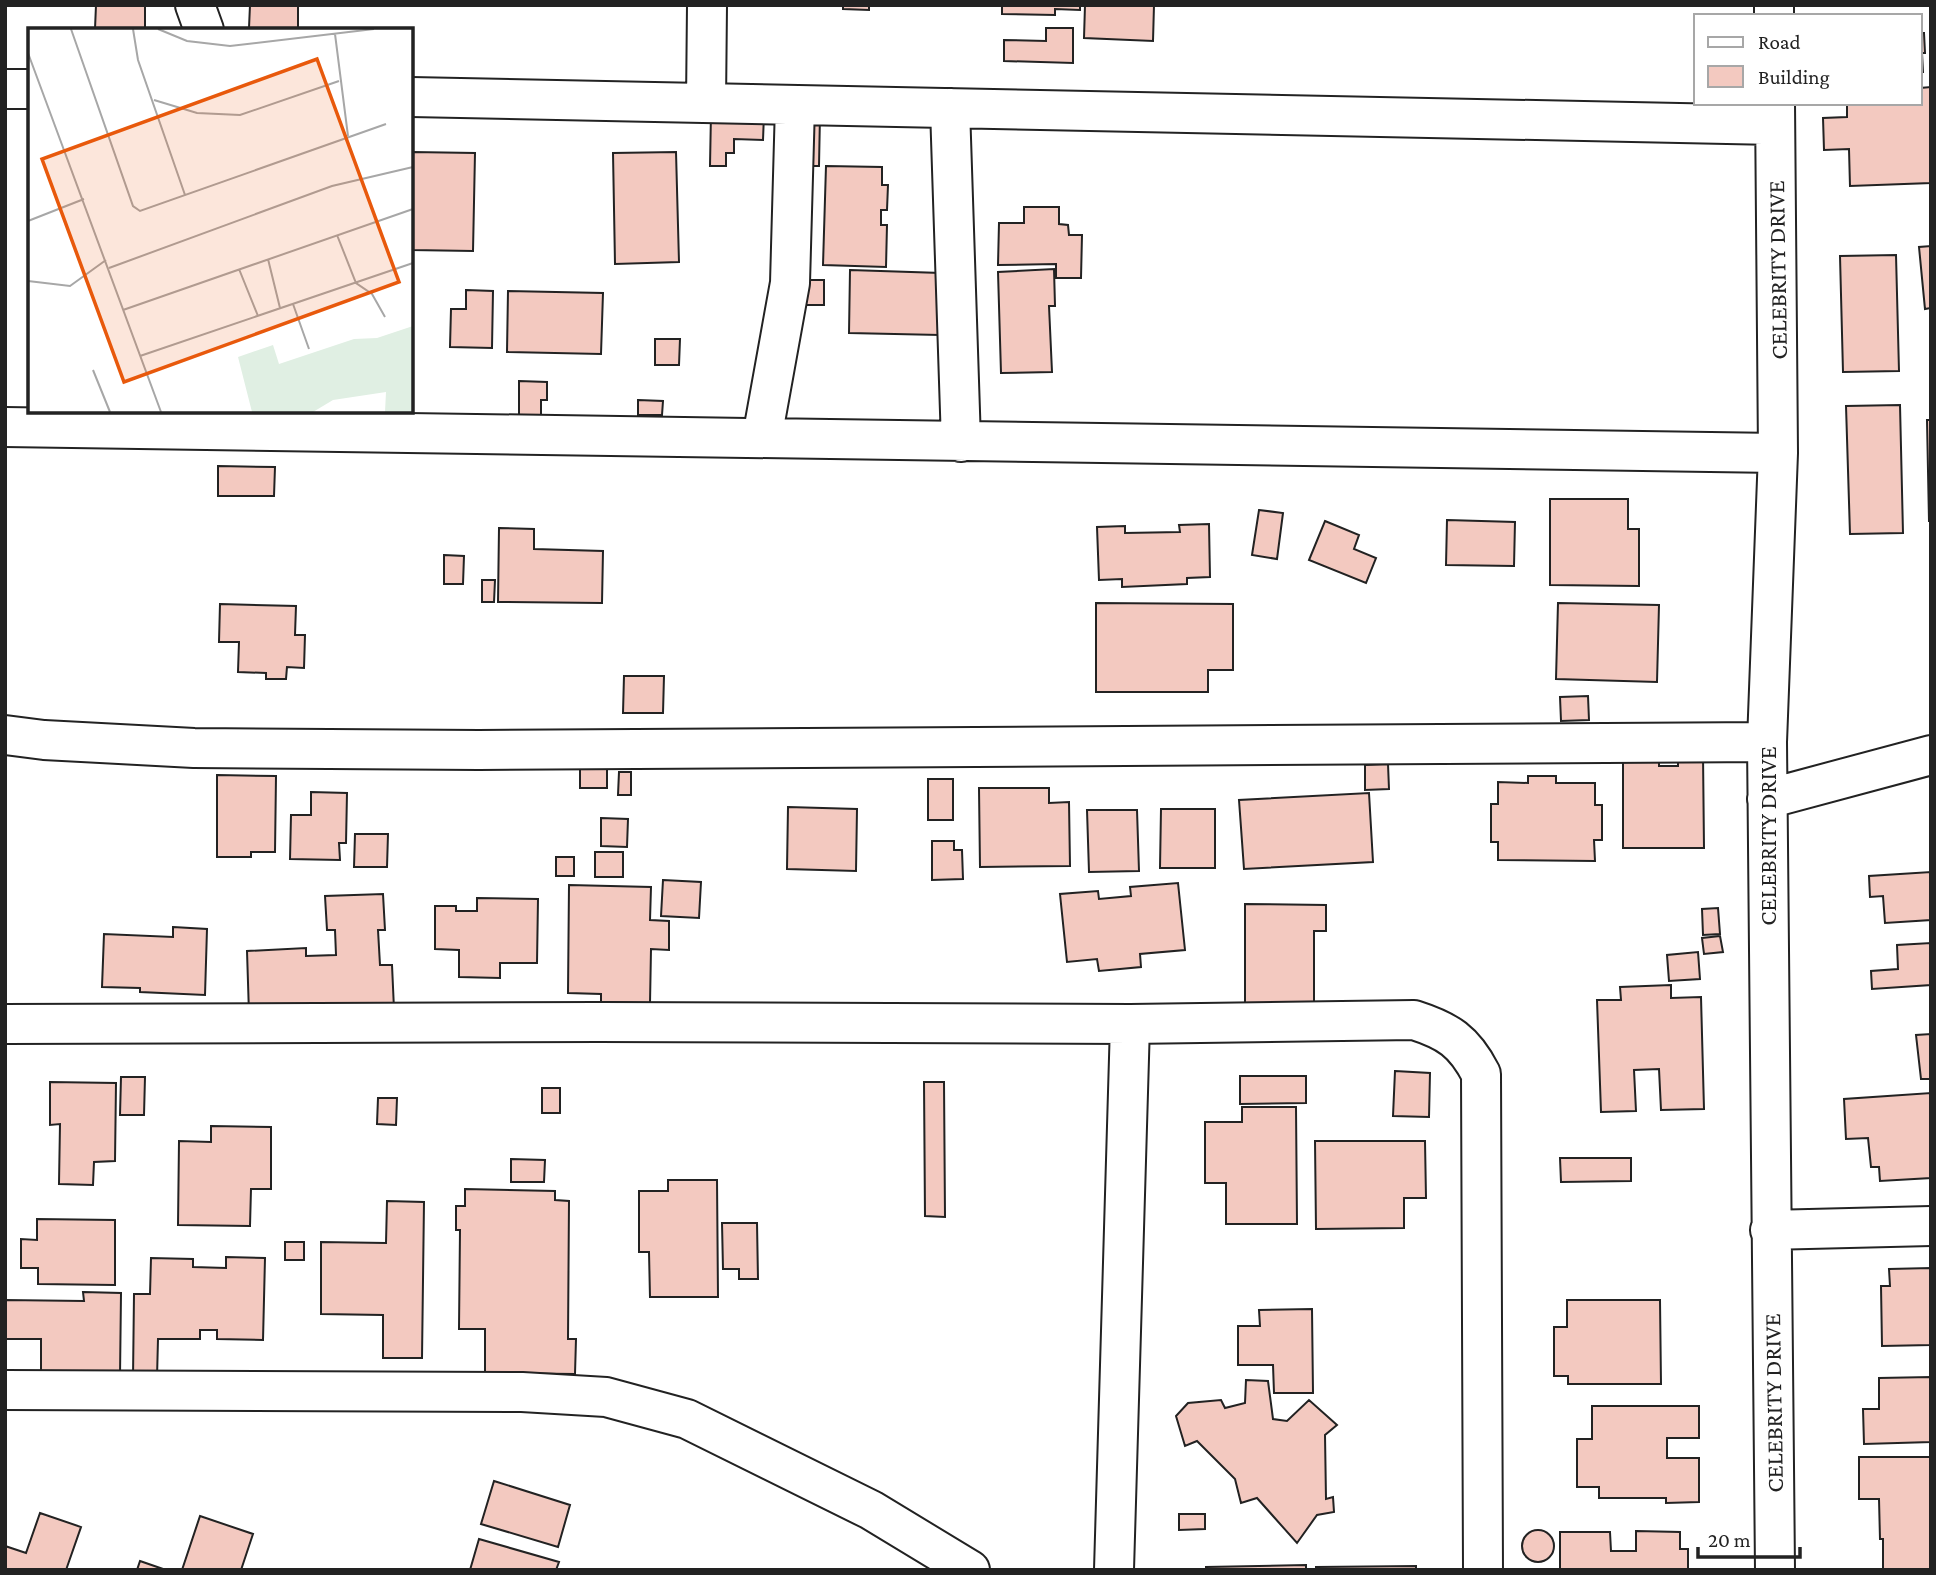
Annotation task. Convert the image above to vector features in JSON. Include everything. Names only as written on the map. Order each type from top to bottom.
[{"type":"street","points":[[195,5],[203,28]]},
{"type":"street","points":[[706,103],[707,5]]},
{"type":"street","points":[[5,89],[28,89]]},
{"type":"street","points":[[413,97],[950,108],[1775,114]]},
{"type":"street","points":[[762,438],[790,283],[795,105]]},
{"type":"street","points":[[950,108],[961,442]]},
{"type":"street","name":"CELEBRITY DRIVE","points":[[1775,114],[1778,453],[1767,741],[1775,1570]]},
{"type":"street","points":[[5,427],[279,421],[762,438],[1778,453]]},
{"type":"street","points":[[5,735],[44,740],[194,748],[479,750],[1767,741]]},
{"type":"street","points":[[1767,799],[1931,755]]},
{"type":"street","points":[[5,1024],[1130,1024],[1414,1020],[1444,1030],[1469,1051],[1481,1073],[1483,1570]]},
{"type":"street","points":[[1114,1570],[1130,1024]]},
{"type":"street","points":[[1770,1230],[1931,1226]]},
{"type":"street","points":[[5,1390],[508,1392],[606,1397],[687,1419],[871,1510],[970,1570]]},
{"type":"building","points":[[96,5],[145,5],[145,28],[95,28]]},
{"type":"building","points":[[250,5],[298,5],[298,28],[249,28]]},
{"type":"building","points":[[843,5],[869,5],[869,10],[843,9]]},
{"type":"building","points":[[1002,5],[1080,5],[1080,10],[1055,9],[1055,15],[1002,14]]},
{"type":"building","points":[[1085,5],[1154,5],[1153,41],[1084,38]]},
{"type":"building","points":[[1046,28],[1073,28],[1073,63],[1004,61],[1004,40],[1046,41]]},
{"type":"building","points":[[1922,33],[1924,33],[1925,53],[1922,53]]},
{"type":"building","points":[[1931,87],[1931,183],[1850,186],[1849,149],[1824,150],[1823,118],[1847,117],[1847,105],[1922,105],[1922,88]]},
{"type":"building","points":[[711,113],[764,114],[763,140],[734,139],[734,153],[726,153],[726,166],[710,166]]},
{"type":"building","points":[[803,114],[820,115],[819,166],[802,166]]},
{"type":"building","points":[[413,152],[475,153],[473,251],[413,250]]},
{"type":"building","points":[[676,152],[679,262],[615,264],[613,153]]},
{"type":"building","points":[[826,166],[882,167],[882,185],[888,185],[887,210],[881,210],[881,225],[887,225],[886,267],[823,265]]},
{"type":"building","points":[[1024,207],[1059,207],[1059,224],[1068,225],[1069,235],[1082,235],[1081,278],[1056,278],[1056,264],[998,265],[999,223],[1024,223]]},
{"type":"building","points":[[1931,246],[1931,308],[1925,309],[1919,247]]},
{"type":"building","points":[[1896,255],[1899,371],[1843,372],[1840,256]]},
{"type":"building","points":[[1054,269],[1055,306],[1049,306],[1052,372],[1001,373],[998,272]]},
{"type":"building","points":[[850,270],[941,273],[940,335],[849,333]]},
{"type":"building","points":[[797,280],[824,280],[824,305],[797,305]]},
{"type":"building","points":[[466,290],[493,291],[492,348],[450,347],[451,309],[466,309]]},
{"type":"building","points":[[508,291],[603,293],[601,354],[507,352]]},
{"type":"building","points":[[655,339],[680,339],[679,365],[655,365]]},
{"type":"building","points":[[519,381],[547,382],[547,400],[541,400],[541,416],[519,415]]},
{"type":"building","points":[[638,400],[663,401],[662,415],[638,415]]},
{"type":"building","points":[[1900,405],[1903,533],[1850,534],[1846,406]]},
{"type":"building","points":[[1927,420],[1931,420],[1931,521],[1929,521]]},
{"type":"building","points":[[218,466],[275,467],[274,496],[218,496]]},
{"type":"building","points":[[1550,499],[1628,499],[1628,529],[1639,529],[1639,586],[1550,585]]},
{"type":"building","points":[[1259,510],[1283,513],[1277,559],[1252,555]]},
{"type":"building","points":[[1447,520],[1515,522],[1514,566],[1446,565]]},
{"type":"building","points":[[1325,521],[1359,535],[1354,549],[1376,558],[1366,583],[1309,560]]},
{"type":"building","points":[[1209,524],[1210,577],[1187,578],[1187,584],[1122,587],[1122,579],[1099,580],[1097,527],[1125,526],[1125,533],[1180,532],[1179,525]]},
{"type":"building","points":[[499,528],[534,529],[534,549],[603,551],[602,603],[498,602]]},
{"type":"building","points":[[444,555],[464,556],[463,584],[444,584]]},
{"type":"building","points":[[482,580],[495,580],[494,602],[482,602]]},
{"type":"building","points":[[1096,603],[1233,604],[1233,670],[1208,670],[1208,692],[1096,692]]},
{"type":"building","points":[[1558,603],[1659,605],[1657,682],[1556,679]]},
{"type":"building","points":[[220,604],[296,606],[295,635],[305,635],[304,668],[287,667],[286,679],[266,679],[266,673],[238,672],[239,642],[219,642]]},
{"type":"building","points":[[624,676],[664,676],[663,713],[623,713]]},
{"type":"building","points":[[1588,696],[1589,720],[1561,721],[1560,697]]},
{"type":"building","points":[[1623,754],[1659,754],[1659,766],[1678,766],[1678,754],[1703,754],[1704,848],[1623,848]]},
{"type":"building","points":[[580,755],[607,756],[607,788],[580,788]]},
{"type":"building","points":[[1388,764],[1389,789],[1365,790],[1365,765]]},
{"type":"building","points":[[619,772],[631,772],[631,795],[618,795]]},
{"type":"building","points":[[217,775],[276,776],[275,852],[251,852],[251,857],[217,857]]},
{"type":"building","points":[[1528,776],[1556,776],[1556,783],[1595,783],[1595,805],[1602,805],[1602,840],[1594,840],[1595,861],[1498,860],[1498,842],[1491,842],[1491,804],[1498,804],[1498,782],[1528,783]]},
{"type":"building","points":[[928,779],[953,779],[953,820],[928,820]]},
{"type":"building","points":[[979,788],[1049,788],[1049,803],[1069,802],[1070,866],[980,867]]},
{"type":"building","points":[[311,792],[347,793],[346,843],[339,843],[340,860],[290,859],[291,815],[311,815]]},
{"type":"building","points":[[1369,793],[1373,862],[1244,869],[1239,800]]},
{"type":"building","points":[[788,807],[857,809],[856,871],[787,869]]},
{"type":"building","points":[[1161,809],[1215,809],[1215,868],[1160,868]]},
{"type":"building","points":[[1087,810],[1137,810],[1139,871],[1089,872]]},
{"type":"building","points":[[601,818],[628,819],[627,847],[601,846]]},
{"type":"building","points":[[355,834],[388,834],[387,867],[354,867]]},
{"type":"building","points":[[932,841],[954,841],[954,850],[962,850],[963,879],[932,880]]},
{"type":"building","points":[[595,852],[623,852],[623,877],[595,877]]},
{"type":"building","points":[[556,857],[574,857],[574,876],[556,876]]},
{"type":"building","points":[[1931,872],[1931,920],[1885,923],[1883,896],[1870,897],[1869,876]]},
{"type":"building","points":[[663,880],[701,882],[699,918],[661,916]]},
{"type":"building","points":[[1178,883],[1185,950],[1140,954],[1141,967],[1099,971],[1097,959],[1067,962],[1060,894],[1098,891],[1099,899],[1131,896],[1130,887]]},
{"type":"building","points":[[569,885],[651,887],[650,920],[669,921],[669,950],[651,949],[650,1003],[601,1002],[601,994],[568,993]]},
{"type":"building","points":[[383,894],[385,930],[378,930],[380,965],[392,965],[394,1009],[249,1014],[247,951],[306,948],[306,956],[336,955],[335,930],[327,930],[325,896]]},
{"type":"building","points":[[477,898],[538,899],[537,963],[500,963],[500,978],[459,977],[459,950],[435,949],[435,906],[456,906],[456,911],[477,911]]},
{"type":"building","points":[[1245,904],[1326,905],[1326,931],[1314,931],[1314,1017],[1245,1017]]},
{"type":"building","points":[[1718,908],[1720,934],[1703,935],[1702,909]]},
{"type":"building","points":[[173,927],[207,929],[205,995],[102,987],[104,934],[173,937]]},
{"type":"building","points":[[1720,936],[1723,952],[1704,954],[1702,938]]},
{"type":"building","points":[[1931,943],[1931,985],[1872,989],[1871,971],[1898,969],[1897,945]]},
{"type":"building","points":[[1698,952],[1700,979],[1669,981],[1667,955]]},
{"type":"building","points":[[1671,985],[1671,998],[1701,997],[1704,1109],[1661,1110],[1659,1069],[1634,1070],[1636,1111],[1601,1112],[1597,1000],[1621,1000],[1620,987]]},
{"type":"building","points":[[1931,1034],[1931,1079],[1921,1079],[1916,1035]]},
{"type":"building","points":[[1395,1071],[1430,1073],[1429,1117],[1393,1116]]},
{"type":"building","points":[[1240,1076],[1306,1076],[1306,1103],[1240,1104]]},
{"type":"building","points":[[121,1077],[145,1077],[144,1115],[120,1115]]},
{"type":"building","points":[[50,1082],[116,1083],[115,1161],[94,1162],[93,1185],[59,1184],[60,1124],[50,1125]]},
{"type":"building","points":[[924,1082],[944,1082],[945,1217],[925,1216]]},
{"type":"building","points":[[542,1088],[560,1088],[560,1113],[542,1113]]},
{"type":"building","points":[[1931,1093],[1931,1178],[1880,1181],[1879,1167],[1871,1167],[1868,1138],[1846,1139],[1844,1099]]},
{"type":"building","points":[[378,1098],[397,1098],[396,1125],[377,1124]]},
{"type":"building","points":[[1242,1107],[1296,1107],[1297,1224],[1226,1224],[1226,1183],[1205,1183],[1205,1122],[1242,1122]]},
{"type":"building","points":[[211,1126],[271,1127],[271,1189],[251,1189],[250,1226],[178,1225],[179,1141],[211,1142]]},
{"type":"building","points":[[1315,1141],[1425,1141],[1426,1198],[1404,1198],[1404,1228],[1316,1229]]},
{"type":"building","points":[[1560,1158],[1631,1158],[1631,1181],[1561,1182]]},
{"type":"building","points":[[511,1159],[545,1160],[544,1182],[511,1182]]},
{"type":"building","points":[[668,1180],[717,1180],[718,1297],[650,1297],[649,1252],[639,1252],[639,1191],[668,1191]]},
{"type":"building","points":[[465,1189],[555,1191],[555,1200],[569,1201],[568,1339],[576,1339],[575,1374],[485,1373],[485,1329],[459,1329],[460,1230],[456,1230],[456,1206],[465,1206]]},
{"type":"building","points":[[387,1201],[424,1202],[422,1358],[383,1358],[383,1315],[321,1314],[321,1242],[386,1243]]},
{"type":"building","points":[[37,1219],[115,1220],[115,1285],[38,1284],[38,1268],[21,1268],[21,1239],[37,1240]]},
{"type":"building","points":[[722,1223],[757,1223],[758,1279],[739,1279],[739,1269],[723,1269]]},
{"type":"building","points":[[285,1242],[304,1242],[304,1260],[285,1260]]},
{"type":"building","points":[[226,1257],[265,1258],[263,1340],[217,1339],[217,1330],[200,1330],[200,1339],[158,1339],[157,1378],[133,1378],[134,1294],[150,1294],[151,1258],[193,1259],[193,1267],[226,1268]]},
{"type":"building","points":[[1931,1268],[1931,1345],[1882,1346],[1881,1286],[1890,1286],[1889,1269]]},
{"type":"building","points":[[83,1292],[121,1293],[120,1376],[41,1375],[41,1339],[5,1339],[5,1300],[84,1301]]},
{"type":"building","points":[[1567,1300],[1660,1300],[1661,1384],[1568,1384],[1568,1376],[1554,1376],[1554,1327],[1567,1327]]},
{"type":"building","points":[[1312,1309],[1313,1393],[1274,1393],[1273,1365],[1238,1365],[1238,1326],[1260,1326],[1259,1310]]},
{"type":"building","points":[[1931,1377],[1931,1442],[1864,1444],[1863,1409],[1879,1409],[1879,1378]]},
{"type":"building","points":[[1246,1380],[1268,1381],[1273,1419],[1287,1421],[1309,1400],[1337,1425],[1325,1435],[1326,1499],[1333,1497],[1334,1512],[1317,1515],[1297,1543],[1257,1498],[1241,1503],[1235,1479],[1197,1441],[1185,1446],[1176,1416],[1188,1403],[1221,1400],[1225,1408],[1245,1403]]},
{"type":"building","points":[[1592,1406],[1699,1406],[1699,1438],[1667,1438],[1667,1458],[1699,1458],[1699,1502],[1666,1503],[1666,1498],[1599,1498],[1599,1487],[1577,1487],[1577,1439],[1592,1439]]},
{"type":"building","points":[[1859,1457],[1931,1457],[1931,1570],[1883,1570],[1879,1499],[1859,1499]]},
{"type":"building","points":[[494,1481],[570,1505],[558,1547],[481,1524]]},
{"type":"building","points":[[40,1513],[81,1527],[66,1570],[5,1570],[5,1546],[26,1553]]},
{"type":"building","points":[[1179,1514],[1205,1514],[1205,1529],[1179,1530]]},
{"type":"building","points":[[200,1516],[253,1534],[241,1570],[182,1570]]},
{"type":"building","points":[[1538,1530],[1550,1534],[1554,1546],[1550,1558],[1538,1562],[1526,1558],[1522,1546],[1526,1534]]},
{"type":"building","points":[[1636,1531],[1680,1532],[1680,1549],[1688,1549],[1688,1570],[1560,1570],[1560,1532],[1610,1532],[1611,1551],[1636,1551]]},
{"type":"building","points":[[479,1539],[559,1562],[556,1570],[470,1570]]},
{"type":"building","points":[[140,1561],[166,1570],[137,1570]]},
{"type":"building","points":[[1306,1565],[1306,1570],[1206,1570],[1206,1567]]},
{"type":"building","points":[[1416,1566],[1416,1570],[1316,1570],[1316,1567]]}]
